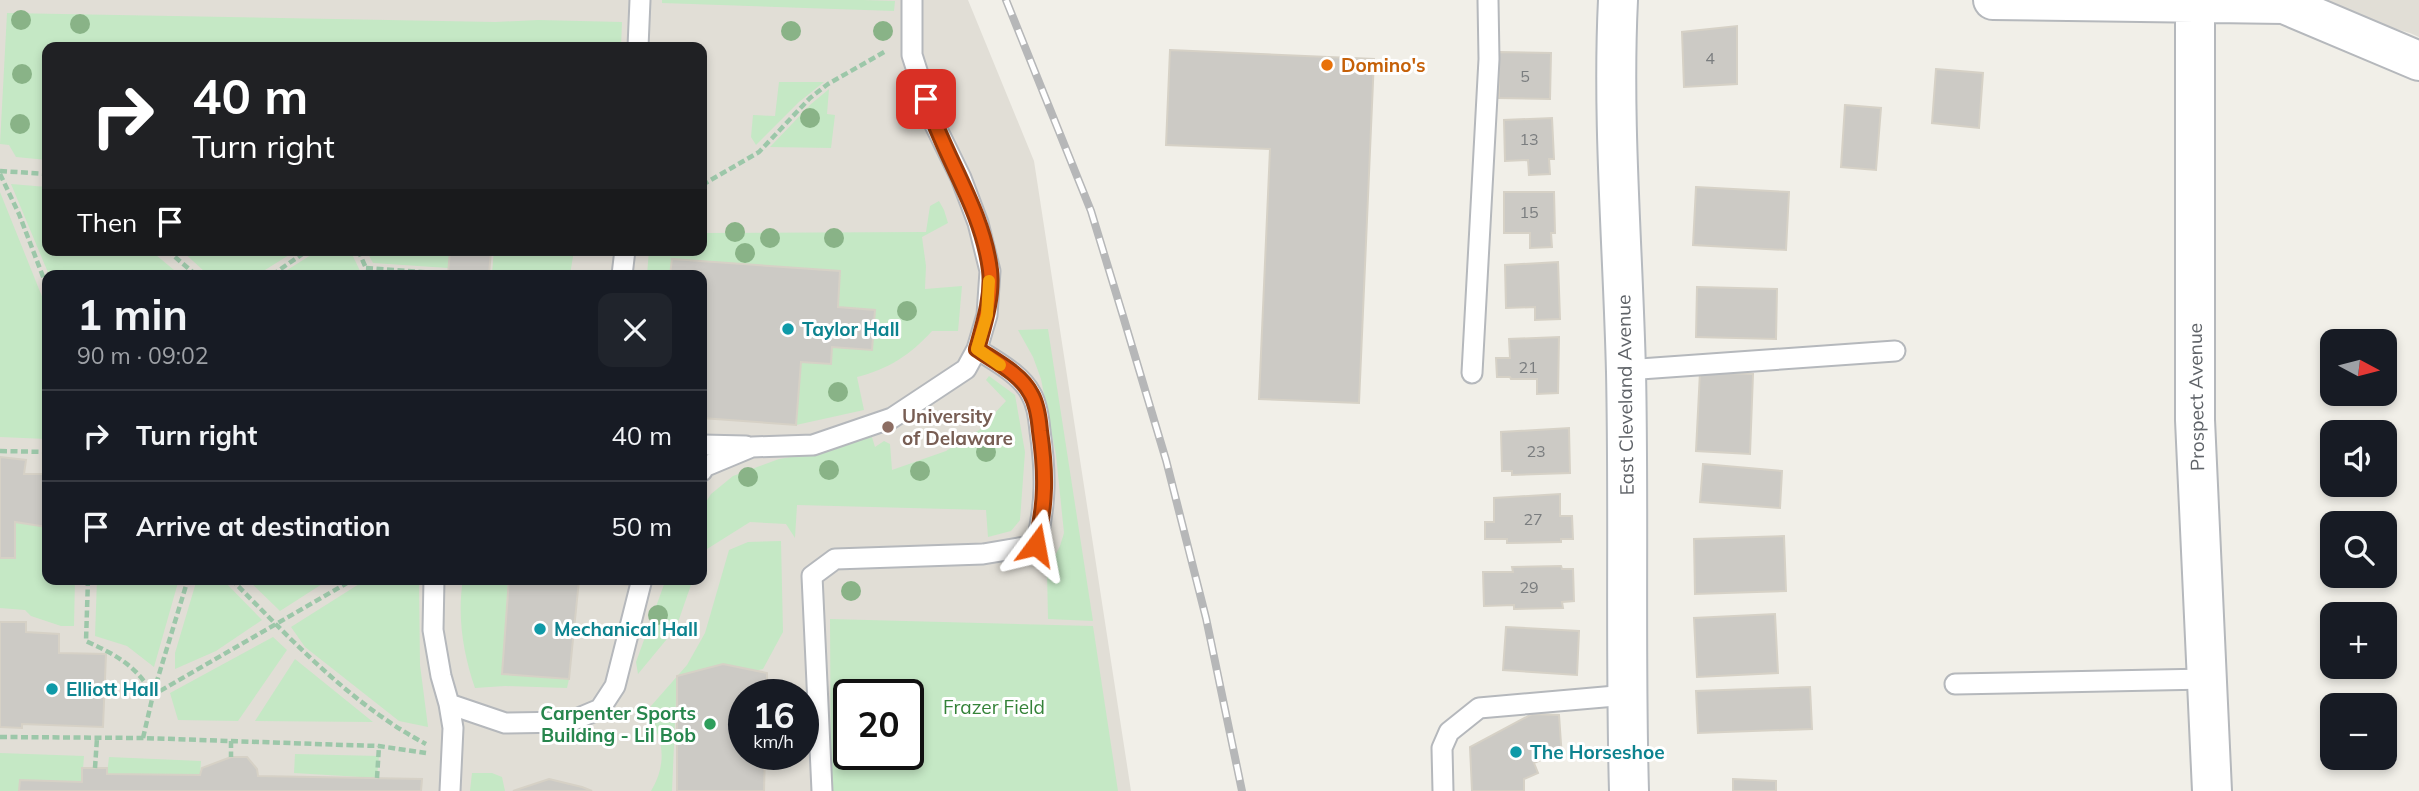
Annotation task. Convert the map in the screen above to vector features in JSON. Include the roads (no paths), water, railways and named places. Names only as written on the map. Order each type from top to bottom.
[{"type":"street","name":"East Cleveland Avenue","points":[[1618,0],[1617,74],[1626,370],[1629,791]]},
{"type":"street","points":[[1993,0],[2285,2],[2419,61]]},
{"type":"street","name":"Prospect Avenue","points":[[2195,3],[2194,419],[2212,791]]},
{"type":"lane","points":[[638,42],[640,0]]},
{"type":"lane","points":[[707,445],[813,445],[892,418],[966,369],[977,349],[987,315],[990,271],[978,223],[961,178],[933,121],[912,55],[912,0]]},
{"type":"lane","points":[[1472,373],[1489,59],[1488,0]]},
{"type":"lane","points":[[822,791],[812,576],[835,559],[983,554],[1036,545],[1043,515],[1046,482],[1039,419],[1031,393],[1013,373],[977,349]]},
{"type":"lane","points":[[1626,370],[1895,351]]},
{"type":"lane","points":[[707,466],[752,447]]},
{"type":"lane","points":[[434,585],[433,630],[440,676],[453,728],[450,791]]},
{"type":"lane","points":[[449,704],[505,723],[569,722],[600,709],[615,686],[640,585]]},
{"type":"lane","points":[[1955,684],[2207,678]]},
{"type":"lane","points":[[1443,791],[1442,748],[1449,732],[1479,708],[1627,695]]},
{"type":"railway","points":[[1006,0],[1091,211],[1166,460],[1206,618],[1242,791]]},
{"type":"place","name":"Domino's","points":[[1327,65]]},
{"type":"place","name":"Taylor Hall","points":[[788,329]]},
{"type":"place","name":"University of Delaware","points":[[888,427]]},
{"type":"place","name":"Mechanical Hall","points":[[540,629]]},
{"type":"place","name":"Elliott Hall","points":[[52,689]]},
{"type":"place","name":"Carpenter Sports Building - Lil Bob","points":[[710,724]]},
{"type":"place","name":"The Horseshoe","points":[[1516,752]]},
{"type":"park label","name":"Frazer Field","points":[[994,707]]}]
